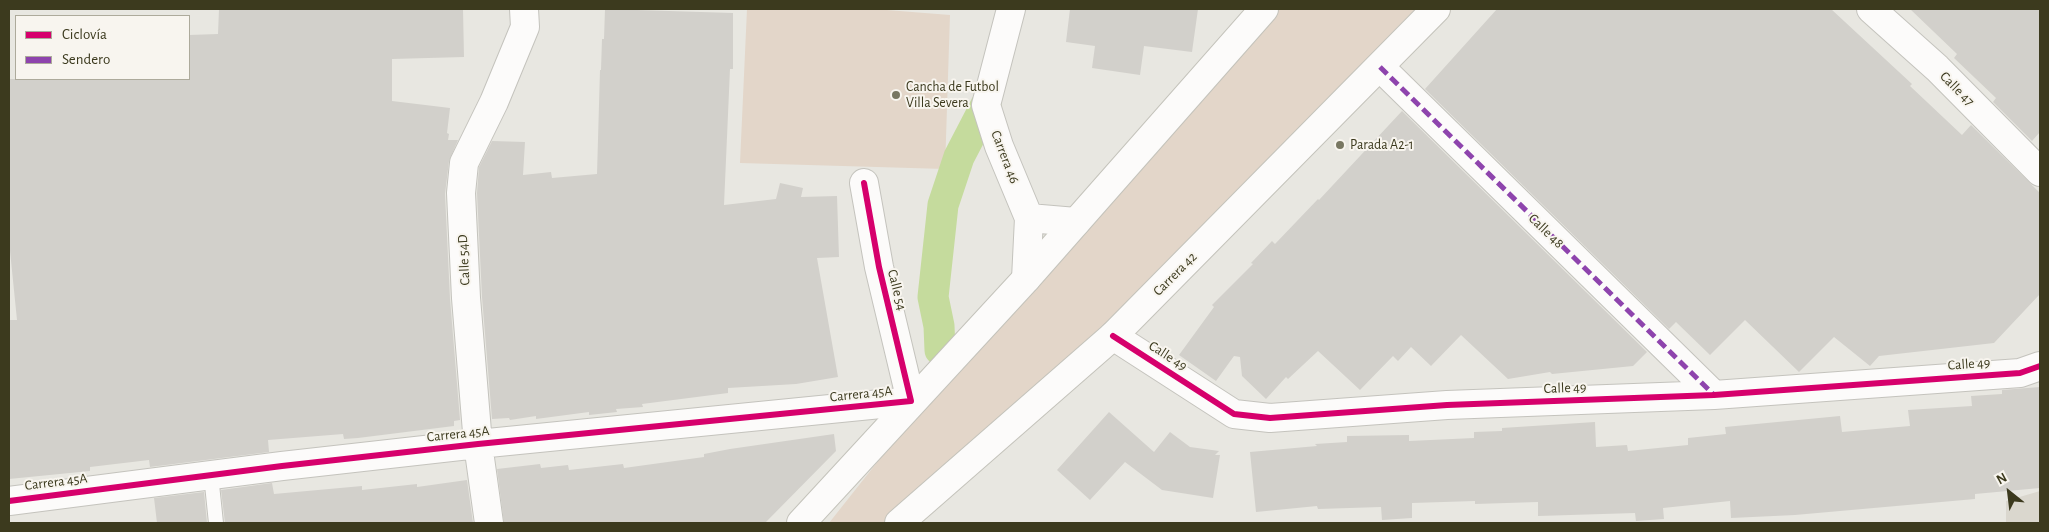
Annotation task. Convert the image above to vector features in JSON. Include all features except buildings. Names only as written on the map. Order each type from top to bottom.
[{"type":"street","name":"Calle 54D","points":[[489,523],[478,444],[466,298],[461,193],[464,163],[494,102],[525,26],[524,9]]},
{"type":"street","name":"Carrera 46","points":[[1011,9],[986,105],[999,146],[1029,218],[1026,279]]},
{"type":"street","points":[[801,523],[911,401],[1026,279],[1264,9]]},
{"type":"street","name":"Carrera 42","points":[[899,523],[1113,336],[1436,9]]},
{"type":"street","name":"Calle 47","points":[[1871,9],[1937,68],[2040,172]]},
{"type":"street","name":"Calle 48","points":[[1380,67],[1714,395]]},
{"type":"street","name":"Calle 54","points":[[864,183],[879,267],[911,401]]},
{"type":"street","points":[[1029,218],[1076,222]]},
{"type":"street","name":"Calle 49","points":[[1113,336],[1234,414],[1270,418],[1447,405],[1714,395],[2020,373],[2040,366]]},
{"type":"street","name":"Carrera 45A","points":[[9,501],[210,475],[478,444],[911,401]]},
{"type":"lane","points":[[210,475],[216,523]]},
{"type":"shaded area","points":[[747,9],[874,9],[950,15],[945,169],[740,163]]},
{"type":"shaded area","points":[[1264,9],[1436,9],[1380,67],[953,468],[883,523],[829,523],[936,388]]},
{"type":"shaded area","points":[[2040,491],[2040,523],[2006,523],[2006,501]]},
{"type":"waterway","points":[[940,350],[939,326],[933,297],[943,205],[959,157],[986,105]]},
{"type":"marked path","points":[[1380,67],[1714,395]]},
{"type":"cycle path","points":[[9,501],[282,466],[478,444],[911,401],[879,267],[864,183]]},
{"type":"cycle path","points":[[1113,336],[1234,414],[1270,418],[1447,405],[1714,395],[2020,373],[2040,366]]},
{"type":"place","name":"Cancha de Futbol Villa Severa","points":[[896,95]]},
{"type":"place","name":"Parada A2-1","points":[[1340,145]]}]
